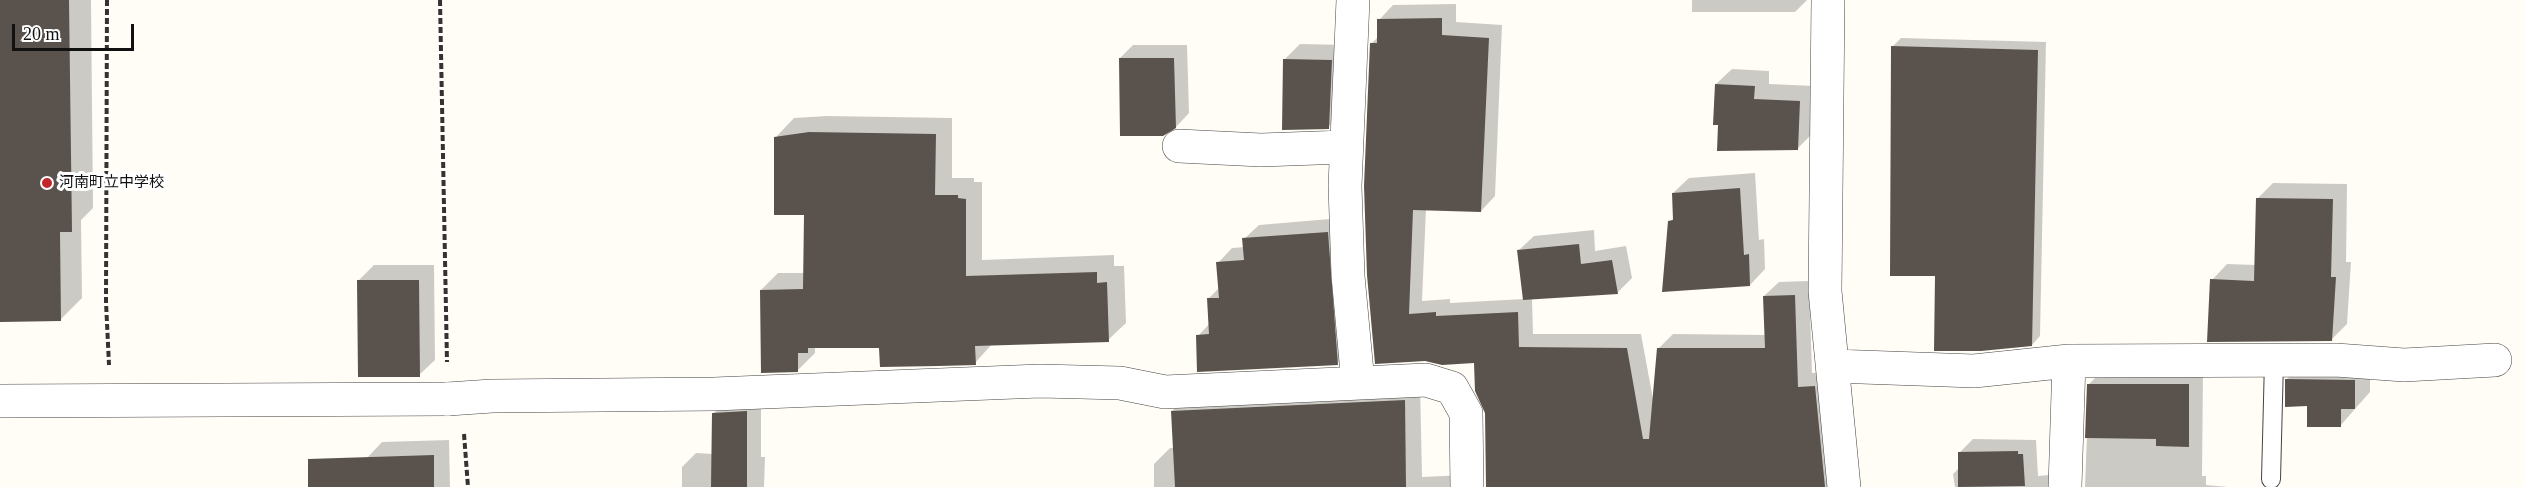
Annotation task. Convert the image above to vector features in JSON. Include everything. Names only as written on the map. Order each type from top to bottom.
[{"type":"street","points":[[1353,0],[1345,147],[1348,276],[1358,382]]},
{"type":"street","points":[[1828,0],[1826,291],[1844,487]]},
{"type":"street","points":[[1179,146],[1261,150],[1345,147]]},
{"type":"street","points":[[1833,366],[1974,371],[2069,361],[2337,360],[2404,365],[2495,360]]},
{"type":"street","points":[[2065,487],[2069,361]]},
{"type":"street","points":[[0,401],[455,399],[492,396],[714,394],[1040,381],[1120,383],[1165,392],[1426,380],[1452,387],[1466,413],[1467,487]]},
{"type":"lane","points":[[2271,479],[2274,361]]},
{"type":"path","points":[[107,0],[105,303],[111,401]]},
{"type":"path","points":[[440,0],[455,399],[468,487]]},
{"type":"building","name":"河南町立中学校","points":[[0,0],[69,0],[72,232],[60,232],[61,321],[0,322]]},
{"type":"building","points":[[1442,18],[1442,35],[1489,38],[1481,212],[1413,210],[1409,314],[1436,312],[1436,316],[1518,312],[1519,347],[1627,348],[1643,439],[1649,439],[1657,348],[1765,348],[1763,296],[1795,295],[1798,387],[1815,386],[1825,487],[1486,487],[1485,413],[1475,391],[1474,363],[1442,365],[1425,361],[1375,364],[1367,275],[1364,186],[1370,43],[1377,43],[1377,19]]},
{"type":"building","points":[[1891,46],[2038,50],[2032,346],[1981,351],[1934,351],[1935,276],[1890,276]]},
{"type":"building","points":[[1119,58],[1174,58],[1176,128],[1163,136],[1120,136]]},
{"type":"building","points":[[1283,59],[1332,60],[1329,129],[1282,130]]},
{"type":"building","points":[[1715,84],[1755,86],[1754,99],[1800,101],[1798,150],[1717,151],[1718,125],[1713,125]]},
{"type":"building","points":[[809,132],[936,134],[935,195],[958,195],[958,198],[966,199],[966,276],[1097,272],[1097,283],[1107,282],[1109,342],[975,346],[976,365],[938,366],[880,367],[879,348],[808,348],[808,353],[798,353],[798,372],[761,373],[760,290],[803,289],[804,215],[774,215],[774,137]]},
{"type":"building","points":[[1740,188],[1744,255],[1749,254],[1750,286],[1662,292],[1668,221],[1673,220],[1672,193]]},
{"type":"building","points":[[2256,198],[2333,199],[2331,277],[2336,277],[2332,341],[2207,342],[2210,279],[2254,281]]},
{"type":"building","points":[[1328,232],[1338,365],[1197,372],[1196,335],[1209,334],[1207,298],[1219,298],[1216,262],[1244,260],[1242,238]]},
{"type":"building","points":[[1579,244],[1581,264],[1612,260],[1618,294],[1523,300],[1517,250]]},
{"type":"building","points":[[357,280],[419,280],[420,377],[358,377]]},
{"type":"building","points":[[2285,379],[2355,380],[2355,409],[2341,409],[2341,427],[2307,427],[2307,406],[2285,407]]},
{"type":"building","points":[[2087,384],[2189,384],[2189,447],[2156,446],[2156,439],[2085,438]]},
{"type":"building","points":[[1405,400],[1406,487],[1175,487],[1171,411]]},
{"type":"building","points":[[747,411],[747,487],[711,487],[712,413]]},
{"type":"building","points":[[2018,451],[2018,454],[2023,454],[2025,486],[1958,487],[1958,452]]},
{"type":"building","points":[[434,455],[434,487],[308,487],[308,459]]},
{"type":"place","name":"河南町立中学校","points":[[47,183]]}]
